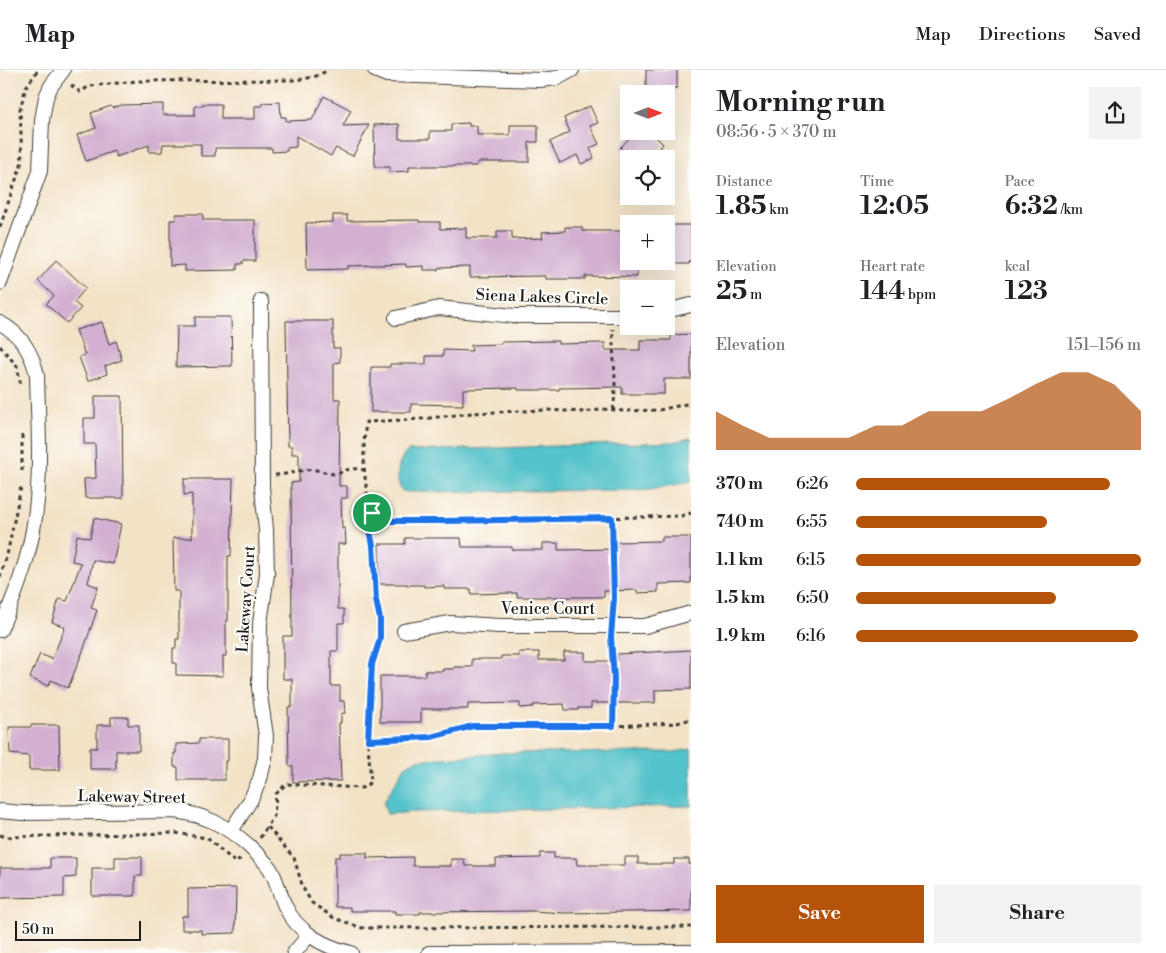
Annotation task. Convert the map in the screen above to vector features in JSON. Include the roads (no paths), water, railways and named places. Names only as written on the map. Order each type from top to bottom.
[{"type":"street","points":[[375,70],[387,75],[540,80],[557,78],[572,70]]},
{"type":"street","points":[[0,283],[37,182],[41,160],[43,107],[51,86],[61,73]]},
{"type":"street","name":"Lakeway Court","points":[[231,831],[250,801],[260,779],[265,758],[266,736],[258,688],[260,623],[267,574],[262,486],[261,302]]},
{"type":"street","points":[[675,309],[691,305]]},
{"type":"street","name":"Siena Lakes Circle","points":[[396,318],[439,308],[514,316],[620,316]]},
{"type":"street","points":[[0,323],[18,336],[33,359],[37,375],[39,478],[28,554],[17,590],[0,630]]},
{"type":"street","name":"Venice Court","points":[[404,630],[450,622],[500,626],[645,626],[691,613]]},
{"type":"street","name":"Lakeway Street","points":[[0,811],[22,813],[180,812],[198,814],[231,831],[270,868],[291,917],[309,935],[328,946],[351,953]]},
{"type":"street","points":[[294,953],[309,935]]},
{"type":"street","points":[[429,953],[691,952]]},
{"type":"water","points":[[691,438],[691,482],[651,489],[408,492],[402,491],[398,482],[400,463],[409,451],[673,442]]},
{"type":"water","points":[[691,749],[691,806],[387,814],[384,805],[405,766],[416,760],[504,753],[673,752]]}]
